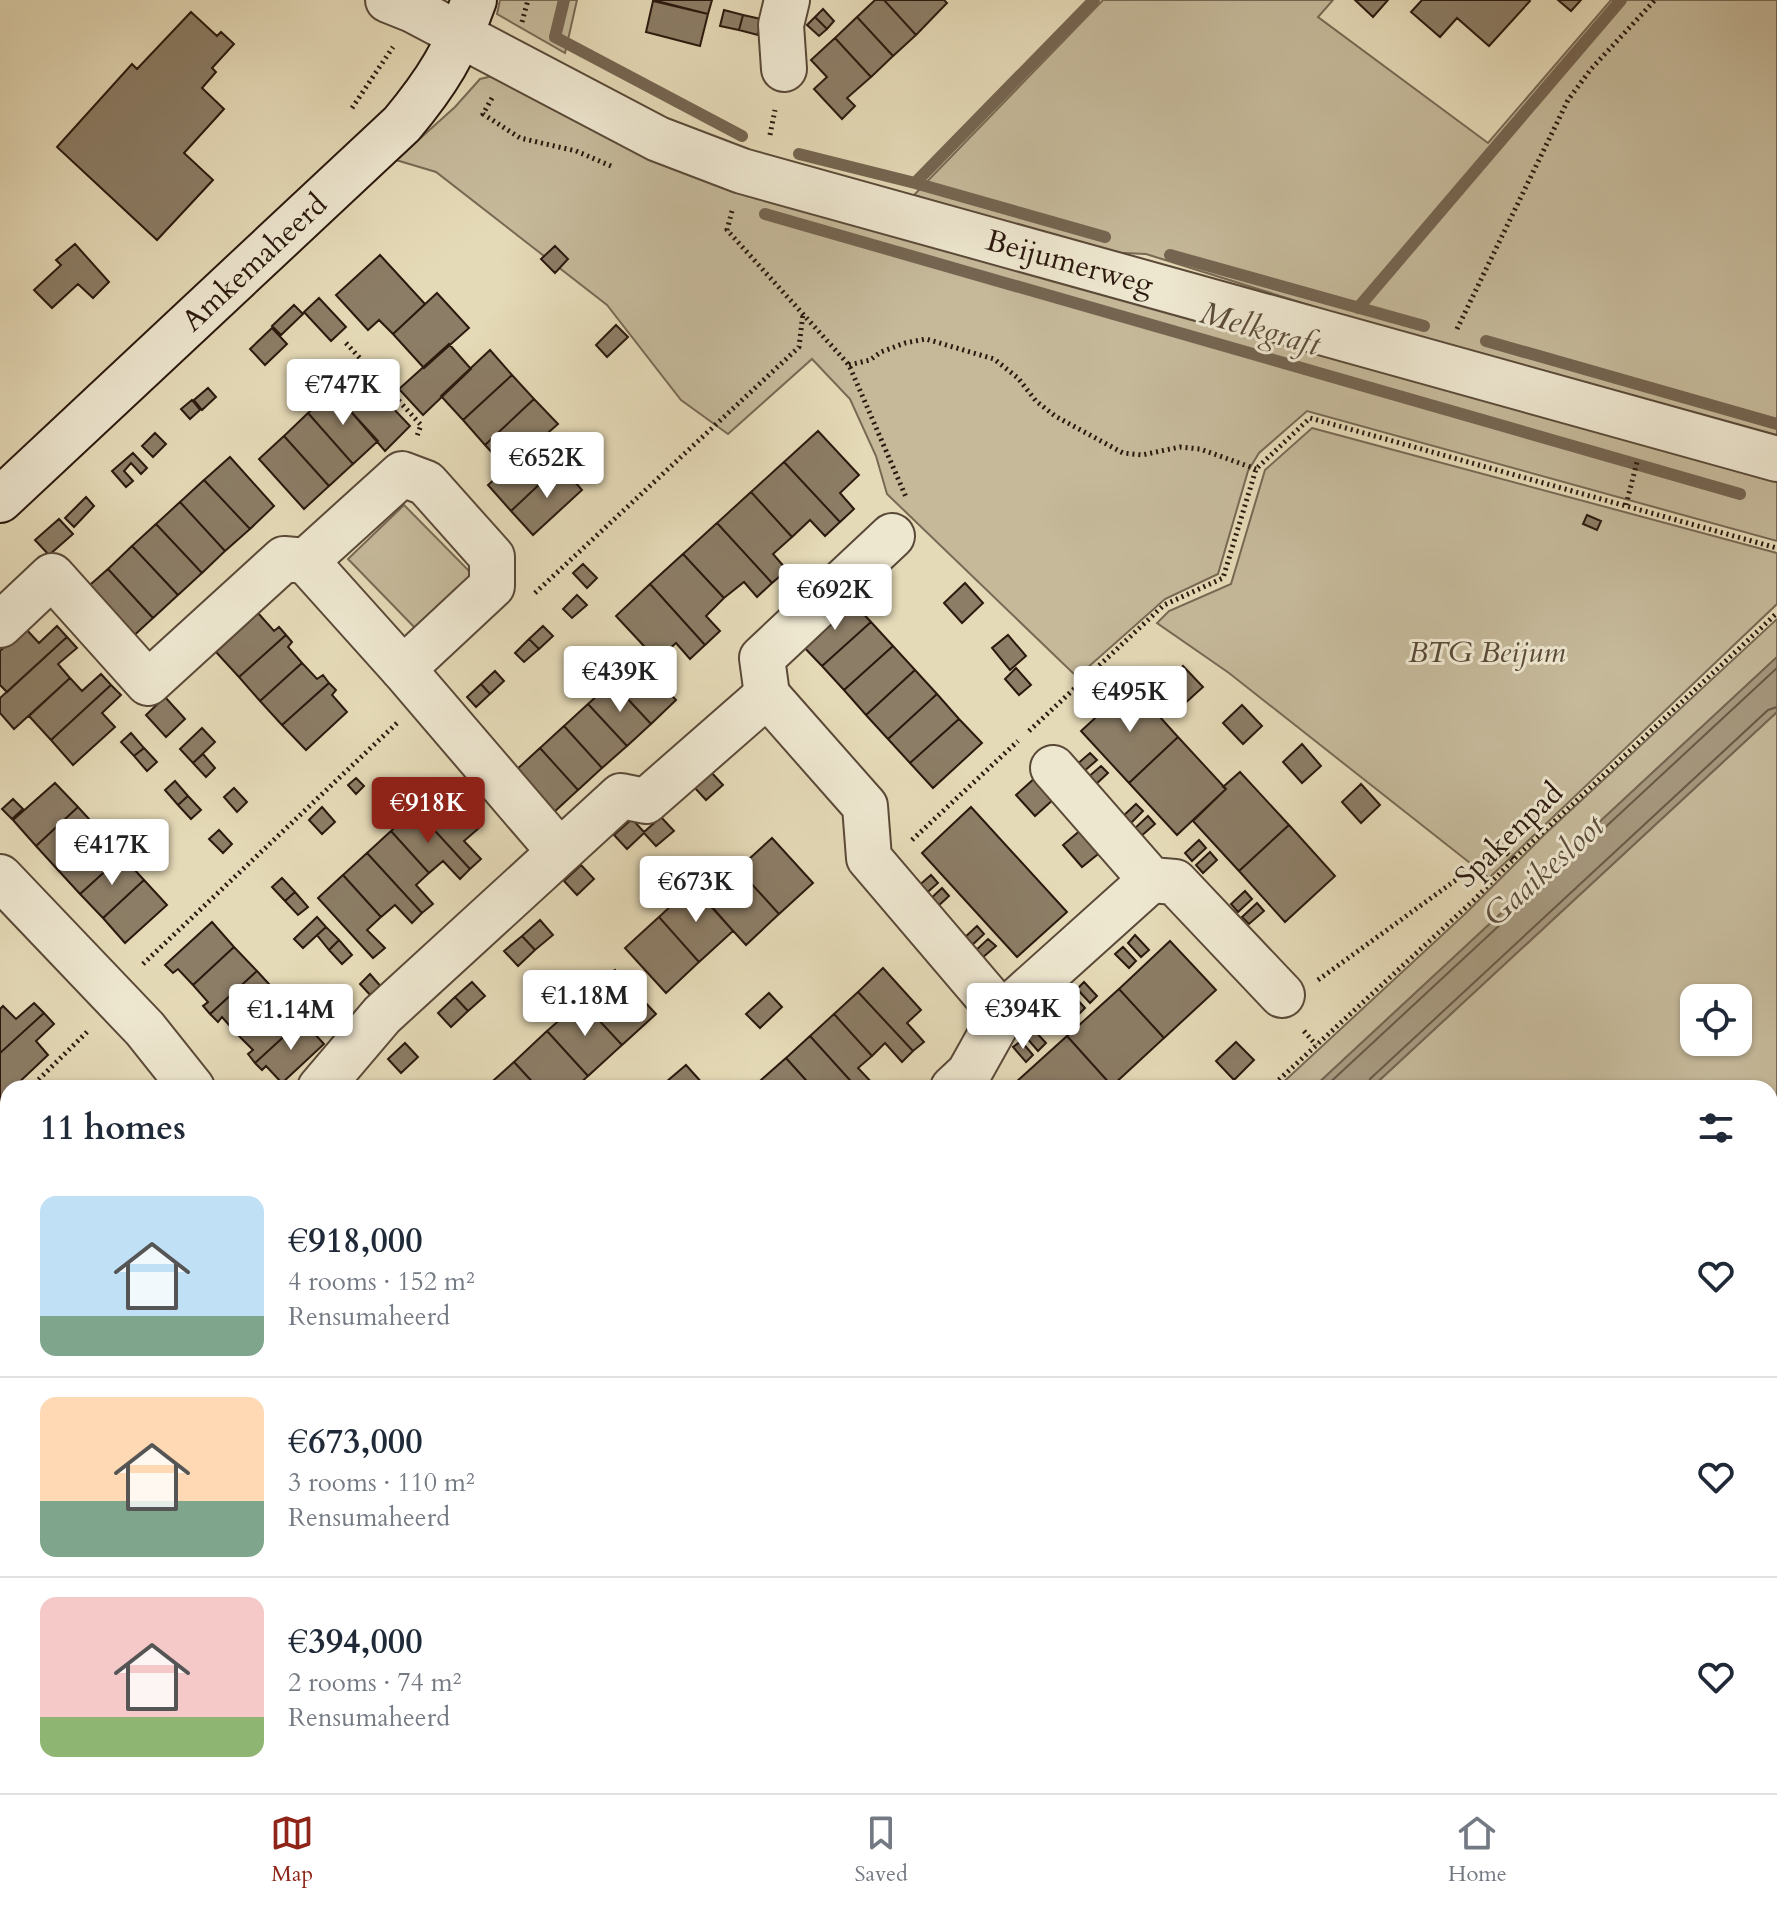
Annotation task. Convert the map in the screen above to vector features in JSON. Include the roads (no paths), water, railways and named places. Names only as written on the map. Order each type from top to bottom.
[{"type":"street","name":"Beijumerweg","points":[[388,0],[468,18],[658,139],[752,173],[1777,459]]},
{"type":"street","points":[[784,69],[781,25],[787,0]]},
{"type":"street","name":"Amkemaheerd","points":[[0,500],[402,124],[436,83],[468,18]]},
{"type":"street","points":[[306,561],[402,474],[426,483],[492,557],[492,586],[403,669]]},
{"type":"street","points":[[892,536],[762,658],[767,695],[865,806],[869,858],[1002,1014]]},
{"type":"street","points":[[0,625],[52,576],[148,683],[284,559],[306,561],[559,851]]},
{"type":"street","points":[[327,1080],[382,1015],[621,796],[646,801],[767,695]]},
{"type":"street","points":[[1053,768],[1151,880],[1175,882],[1282,995]]},
{"type":"street","points":[[0,877],[119,1000],[185,1080]]},
{"type":"street","points":[[962,1080],[969,1073],[1002,1014],[1151,880]]},
{"type":"water","points":[[1777,657],[1777,712],[1380,1080],[1322,1080]]},
{"type":"waterway","points":[[564,0],[555,37],[742,136]]},
{"type":"waterway","points":[[915,183],[1094,0]]},
{"type":"waterway","points":[[1358,308],[1621,0]]},
{"type":"waterway","points":[[799,154],[1105,237]]},
{"type":"waterway","name":"Melkgraft","points":[[765,214],[1740,494]]},
{"type":"waterway","points":[[1170,255],[1424,326]]},
{"type":"waterway","points":[[1486,341],[1777,424]]},
{"type":"park label","name":"BTG Beijum","points":[[1487,652]]},
{"type":"water label","name":"Gaaikesloot","points":[[1544,871]]}]
